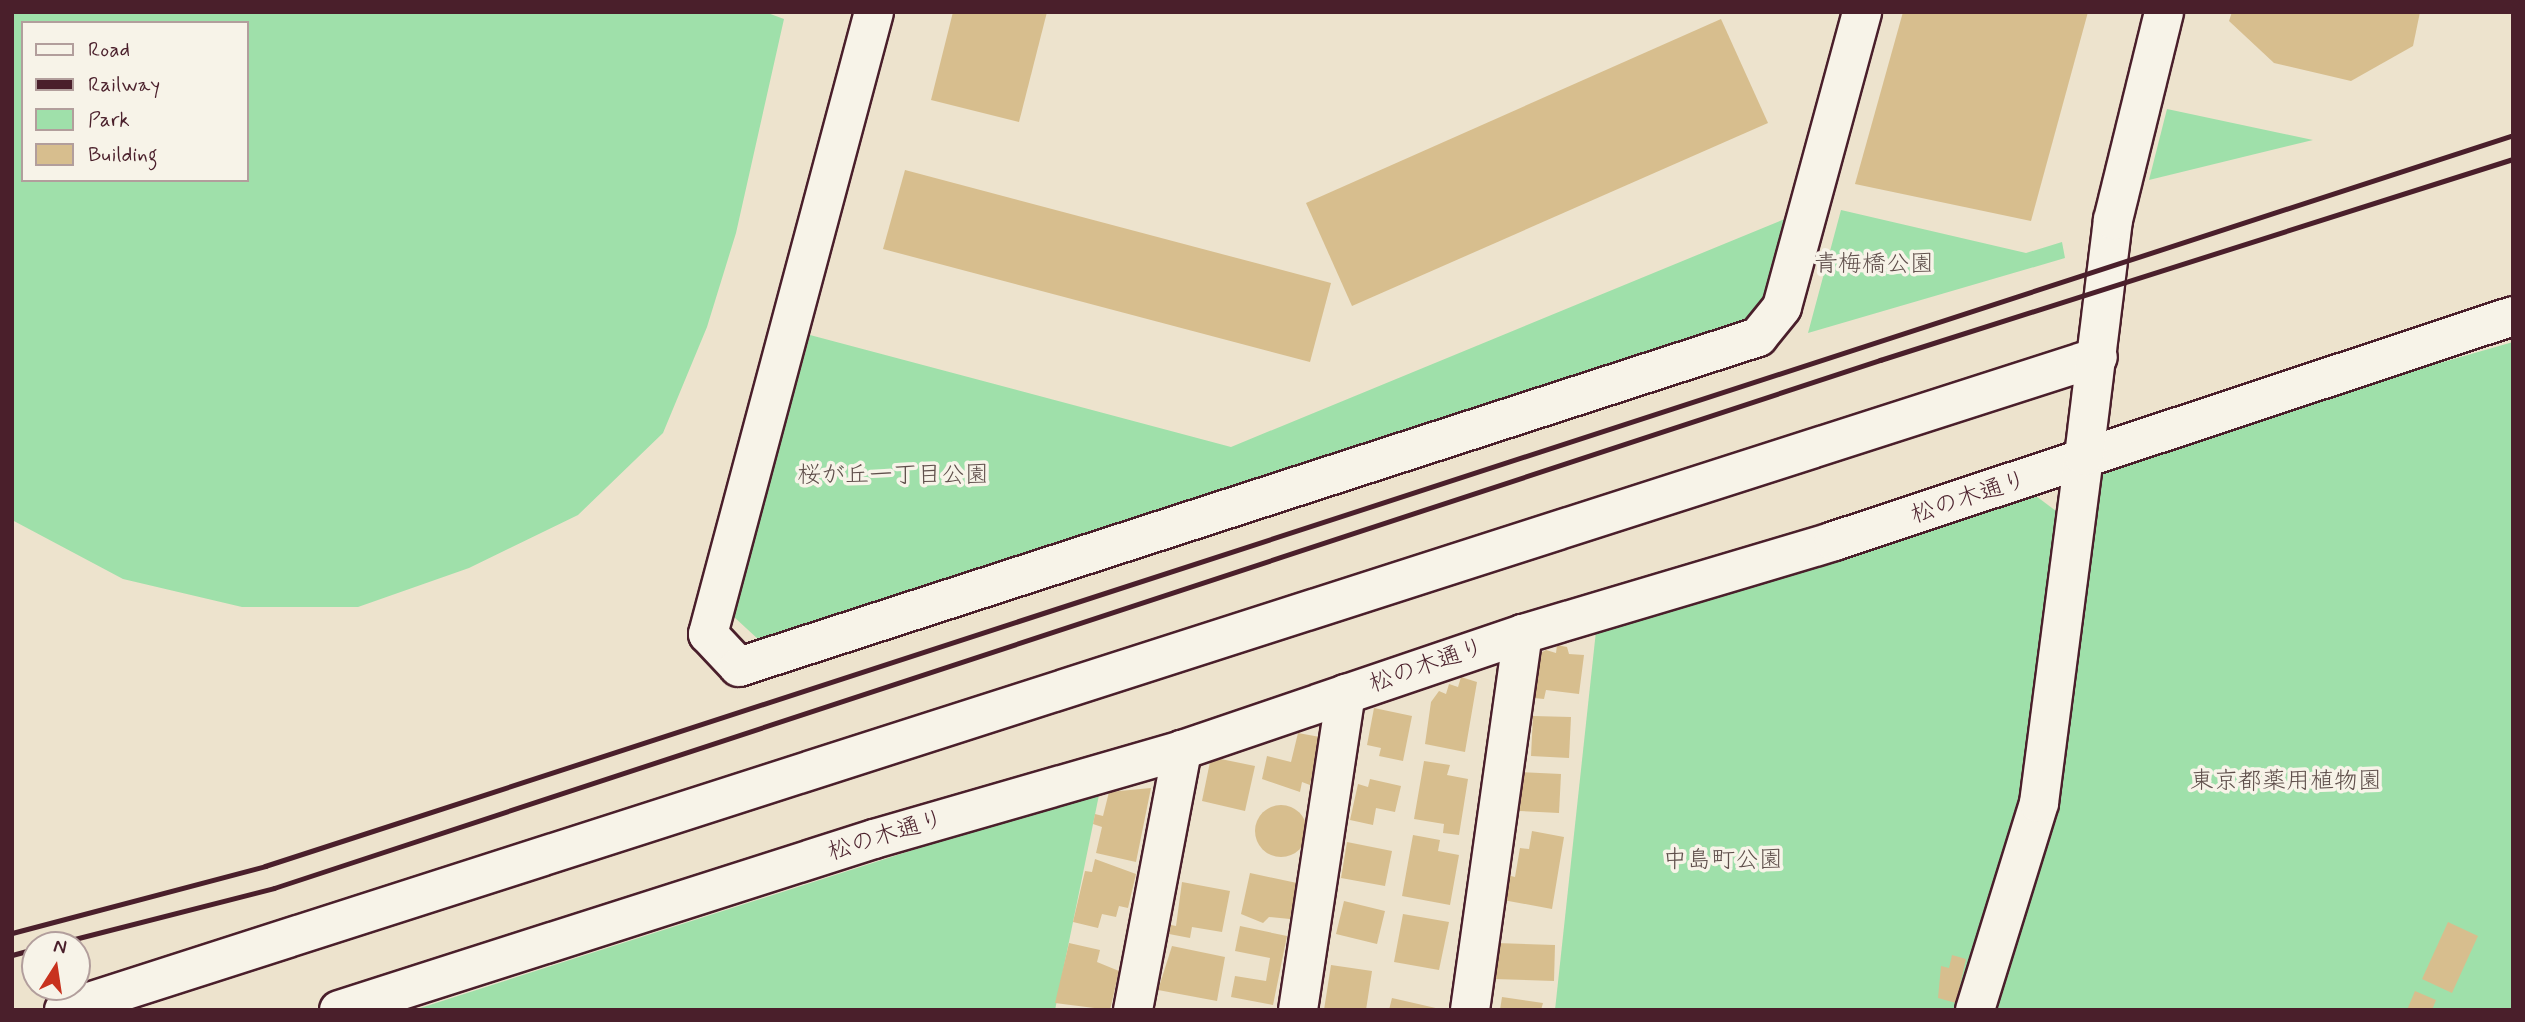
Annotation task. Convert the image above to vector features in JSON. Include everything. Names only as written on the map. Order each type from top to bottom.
[{"type":"street","points":[[874,12],[708,634],[739,667],[1758,337],[1782,307],[1862,12]]},
{"type":"street","points":[[1975,1010],[2039,803],[2119,188],[2164,12]]},
{"type":"street","name":"松の木通り","points":[[339,1010],[874,839],[1182,750],[1523,634],[1834,541],[2513,316]]},
{"type":"street","points":[[64,1010],[2098,357]]},
{"type":"street","points":[[1471,1010],[1523,634]]},
{"type":"street","points":[[1298,1010],[1346,694]]},
{"type":"street","points":[[1133,1010],[1182,750]]},
{"type":"green space","points":[[12,12],[765,12],[784,19],[736,233],[707,327],[663,433],[578,515],[469,568],[358,607],[242,607],[123,579],[12,520]]},
{"type":"green space","points":[[2167,109],[2313,140],[2149,180]]},
{"type":"green space","name":"青梅橋公園","points":[[1841,210],[2026,253],[2062,242],[2065,258],[1808,333]]},
{"type":"green space","name":"桜が丘一丁目公園","points":[[1787,218],[1763,298],[1746,320],[759,640],[733,616],[810,335],[1231,447]]},
{"type":"green space","name":"東京都薬用植物園","points":[[2513,342],[2513,1010],[1988,1010],[2091,463]]},
{"type":"green space","name":"中島町公園","points":[[2036,496],[2056,511],[2028,802],[1962,1010],[1555,1010],[1596,631]]},
{"type":"green space","points":[[1100,790],[1055,1010],[414,1010]]},
{"type":"building","points":[[953,12],[1047,12],[1019,122],[931,100]]},
{"type":"building","points":[[1903,12],[2088,12],[2031,221],[1855,184]]},
{"type":"building","points":[[2232,12],[2420,12],[2413,46],[2351,81],[2274,63],[2229,21]]},
{"type":"building","points":[[1721,19],[1768,123],[1352,306],[1306,203]]},
{"type":"building","points":[[905,170],[1331,283],[1310,362],[883,249]]},
{"type":"building","points":[[1557,645],[1567,647],[1569,654],[1584,655],[1579,694],[1546,690],[1544,699],[1523,697],[1527,660],[1546,650],[1556,653]]},
{"type":"building","points":[[1461,677],[1477,682],[1465,752],[1425,744],[1431,702],[1439,691],[1446,694],[1449,684],[1458,687]]},
{"type":"building","points":[[1374,708],[1412,716],[1403,761],[1379,756],[1381,748],[1367,745]]},
{"type":"building","points":[[1533,716],[1571,717],[1569,758],[1531,756]]},
{"type":"building","points":[[1298,733],[1320,737],[1310,785],[1302,782],[1300,792],[1262,779],[1267,756],[1291,762]]},
{"type":"building","points":[[1211,757],[1255,766],[1245,811],[1202,801]]},
{"type":"building","points":[[1424,761],[1450,765],[1447,775],[1468,779],[1459,835],[1443,833],[1444,824],[1414,819]]},
{"type":"building","points":[[1521,772],[1561,774],[1559,813],[1520,811]]},
{"type":"building","points":[[1370,779],[1401,786],[1395,812],[1376,808],[1373,825],[1350,820],[1358,784],[1368,787]]},
{"type":"building","points":[[1151,788],[1136,862],[1096,853],[1102,827],[1093,824],[1095,814],[1103,816],[1109,792]]},
{"type":"building","points":[[1281,805],[1300,812],[1307,831],[1300,850],[1281,857],[1262,850],[1255,831],[1262,812]]},
{"type":"building","points":[[1532,831],[1564,837],[1552,909],[1503,900],[1507,875],[1515,877],[1520,848],[1529,849]]},
{"type":"building","points":[[1413,835],[1440,840],[1438,851],[1459,855],[1450,905],[1402,896]]},
{"type":"building","points":[[1347,842],[1392,851],[1385,886],[1341,878]]},
{"type":"building","points":[[1095,859],[1136,874],[1128,908],[1119,906],[1116,917],[1102,914],[1098,928],[1073,922],[1085,871],[1092,872]]},
{"type":"building","points":[[1250,873],[1297,883],[1290,919],[1269,917],[1263,923],[1241,914]]},
{"type":"building","points":[[1182,882],[1230,891],[1222,932],[1192,927],[1190,938],[1169,934],[1171,925],[1176,926]]},
{"type":"building","points":[[1344,901],[1385,911],[1377,944],[1336,934]]},
{"type":"building","points":[[1403,914],[1449,922],[1439,970],[1394,962]]},
{"type":"building","points":[[2448,922],[2478,936],[2452,993],[2422,979]]},
{"type":"building","points":[[1240,926],[1287,936],[1273,1005],[1231,997],[1235,976],[1266,981],[1270,958],[1235,951]]},
{"type":"building","points":[[1069,943],[1100,950],[1097,962],[1119,971],[1110,1010],[1055,1003]]},
{"type":"building","points":[[1496,943],[1555,945],[1554,981],[1494,979]]},
{"type":"building","points":[[1172,946],[1225,957],[1217,1001],[1158,990]]},
{"type":"building","points":[[1952,955],[1966,959],[1956,1003],[1938,998],[1941,966],[1949,968]]},
{"type":"building","points":[[1331,965],[1372,971],[1366,1010],[1324,1010]]},
{"type":"building","points":[[2415,991],[2436,1000],[2432,1010],[2407,1010]]},
{"type":"building","points":[[1502,997],[1543,1003],[1541,1010],[1500,1010]]},
{"type":"building","points":[[1392,998],[1440,1009],[1440,1010],[1389,1010]]},
{"type":"railway","points":[[12,933],[265,866],[2513,135]]},
{"type":"railway","points":[[91,935],[274,888],[1880,360],[2513,159]]},
{"type":"railway","points":[[12,955],[21,953]]}]
